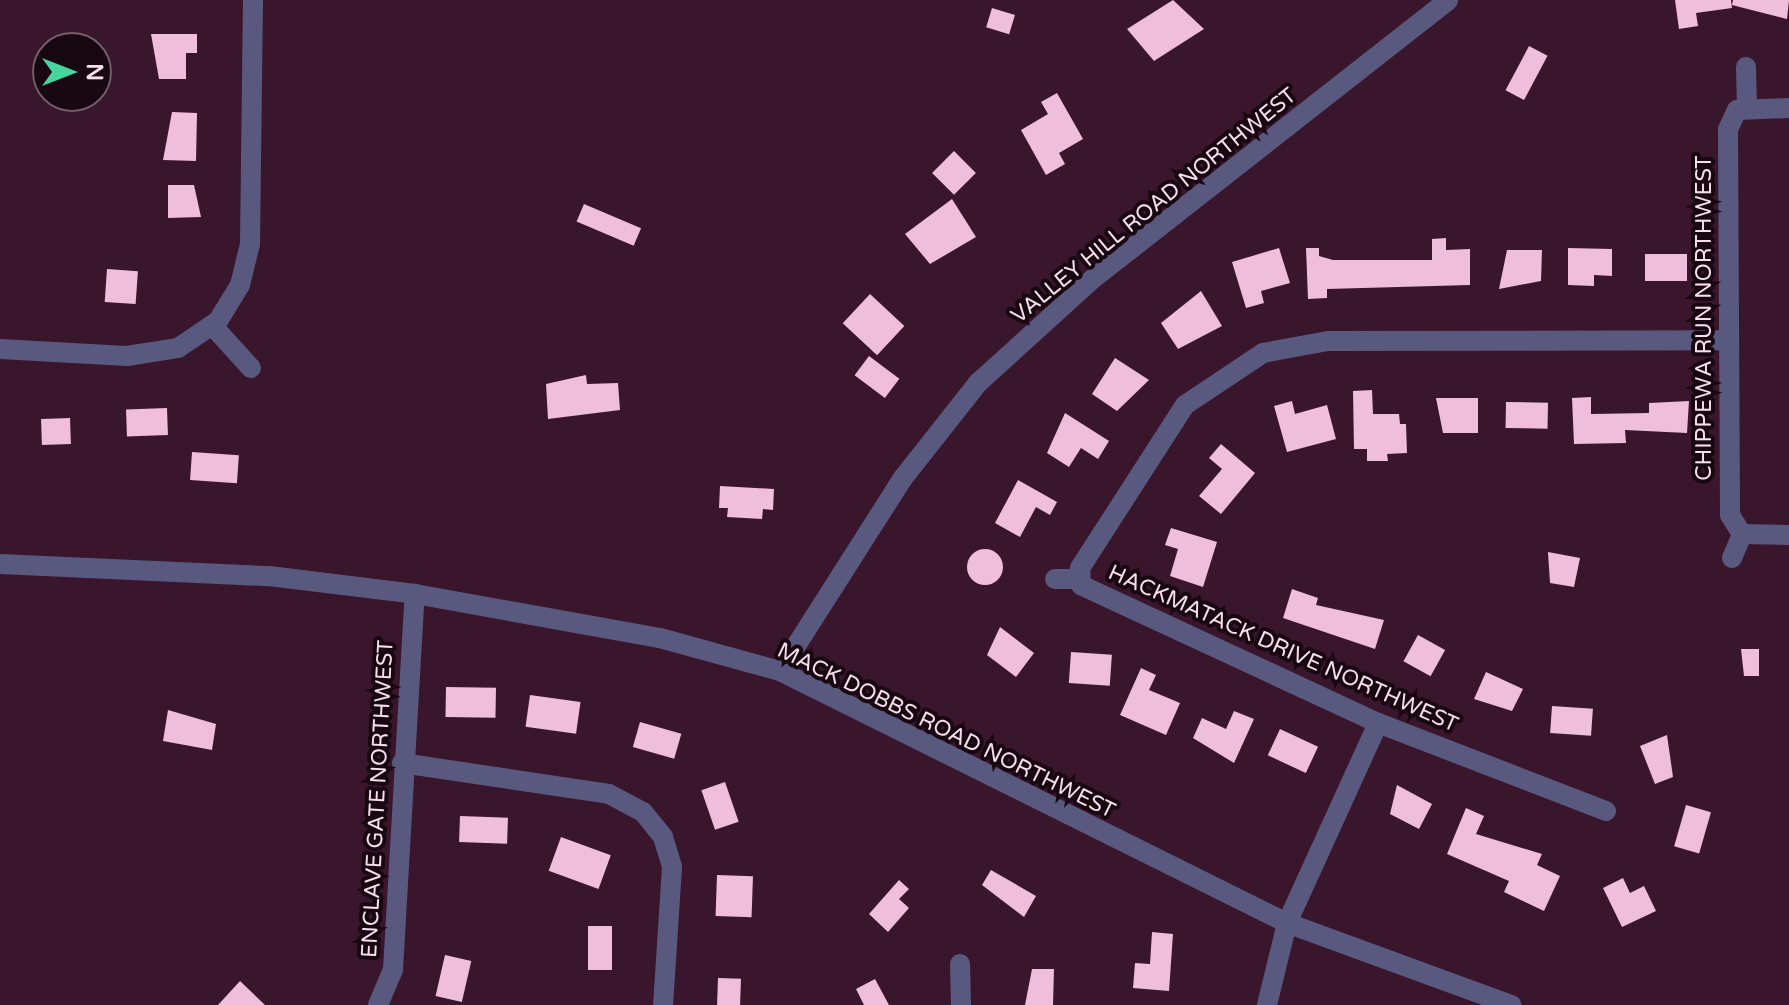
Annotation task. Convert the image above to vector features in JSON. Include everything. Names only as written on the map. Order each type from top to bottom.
[{"type":"street","points":[[0,349],[127,356],[178,348],[212,325],[240,285],[250,244],[253,0]]},
{"type":"street","name":"VALLEY HILL ROAD NORTHWEST","points":[[780,671],[903,478],[978,383],[1094,278],[1448,0]]},
{"type":"street","points":[[1746,67],[1747,108],[1789,108]]},
{"type":"street","name":"CHIPPEWA RUN NORTHWEST","points":[[1742,534],[1730,515],[1728,129],[1730,118],[1747,108]]},
{"type":"street","points":[[212,325],[251,368]]},
{"type":"street","name":"HACKMATACK DRIVE NORTHWEST","points":[[1606,811],[1378,723],[1078,579],[1085,555],[1185,405],[1263,353],[1328,341],[1729,340]]},
{"type":"street","points":[[1732,558],[1742,534],[1789,535]]},
{"type":"street","name":"MACK DOBBS ROAD NORTHWEST","points":[[0,564],[269,576],[415,594],[660,638],[780,671],[1287,923],[1511,1005]]},
{"type":"street","points":[[1055,579],[1078,579]]},
{"type":"street","name":"ENCLAVE GATE NORTHWEST","points":[[378,1005],[393,970],[402,763],[415,594]]},
{"type":"street","points":[[1267,1005],[1287,923],[1378,723]]},
{"type":"street","points":[[402,763],[609,794],[643,812],[663,837],[672,867],[663,1005]]},
{"type":"street","points":[[960,964],[961,1005]]},
{"type":"building","points":[[1173,0],[1204,29],[1154,61],[1127,29]]},
{"type":"building","points":[[1675,0],[1731,0],[1732,8],[1696,13],[1698,26],[1679,29]]},
{"type":"building","points":[[1733,0],[1789,0],[1787,19],[1732,5]]},
{"type":"building","points":[[992,8],[1015,15],[1009,34],[986,27]]},
{"type":"building","points":[[151,34],[197,34],[197,53],[186,53],[186,79],[159,79]]},
{"type":"building","points":[[1529,46],[1548,56],[1524,100],[1506,90]]},
{"type":"building","points":[[1057,93],[1083,139],[1059,153],[1065,164],[1046,175],[1021,130],[1048,114],[1041,102]]},
{"type":"building","points":[[172,112],[197,113],[196,161],[163,160]]},
{"type":"building","points":[[954,151],[976,173],[954,195],[932,173]]},
{"type":"building","points":[[168,185],[194,185],[201,217],[168,218]]},
{"type":"building","points":[[952,199],[976,237],[930,264],[905,234]]},
{"type":"building","points":[[584,204],[641,228],[634,246],[577,221]]},
{"type":"building","points":[[1446,238],[1446,250],[1470,249],[1470,285],[1327,289],[1327,298],[1308,299],[1306,248],[1319,248],[1319,256],[1333,260],[1432,260],[1432,239]]},
{"type":"building","points":[[1279,248],[1290,283],[1261,291],[1264,303],[1246,308],[1232,262]]},
{"type":"building","points":[[1568,248],[1612,249],[1612,276],[1594,275],[1594,286],[1568,285]]},
{"type":"building","points":[[1507,250],[1542,250],[1541,281],[1499,289]]},
{"type":"building","points":[[1645,254],[1687,254],[1687,281],[1645,281]]},
{"type":"building","points":[[107,269],[138,271],[136,304],[105,302]]},
{"type":"building","points":[[1201,291],[1222,326],[1178,349],[1161,323]]},
{"type":"building","points":[[870,294],[904,326],[877,355],[843,323]]},
{"type":"building","points":[[869,356],[899,379],[885,398],[855,375]]},
{"type":"building","points":[[1115,358],[1149,380],[1117,411],[1092,394]]},
{"type":"building","points":[[586,375],[587,384],[618,383],[620,410],[548,419],[546,384]]},
{"type":"building","points":[[1372,390],[1373,414],[1399,414],[1400,424],[1406,424],[1407,453],[1387,454],[1388,461],[1367,461],[1367,449],[1354,449],[1353,391]]},
{"type":"building","points":[[1591,397],[1591,414],[1649,413],[1649,403],[1689,401],[1687,433],[1625,430],[1626,443],[1574,444],[1572,398]]},
{"type":"building","points":[[1436,398],[1478,398],[1478,433],[1443,433]]},
{"type":"building","points":[[1292,401],[1295,414],[1327,405],[1336,439],[1287,452],[1274,406]]},
{"type":"building","points":[[1506,402],[1548,403],[1548,429],[1506,428]]},
{"type":"building","points":[[167,408],[168,435],[127,436],[126,409]]},
{"type":"building","points":[[1065,413],[1109,441],[1098,459],[1081,448],[1069,467],[1047,453]]},
{"type":"building","points":[[70,418],[71,444],[42,445],[41,419]]},
{"type":"building","points":[[1221,444],[1255,473],[1221,514],[1199,496],[1222,469],[1209,458]]},
{"type":"building","points":[[192,452],[239,455],[237,483],[190,480]]},
{"type":"building","points":[[1018,480],[1057,502],[1050,515],[1036,507],[1020,537],[995,523]]},
{"type":"building","points":[[720,486],[774,489],[773,510],[763,509],[762,519],[727,517],[728,508],[719,508]]},
{"type":"building","points":[[1171,528],[1217,542],[1203,587],[1170,576],[1178,549],[1165,545]]},
{"type":"building","points":[[985,549],[998,554],[1003,567],[998,580],[985,585],[972,580],[967,567],[972,554]]},
{"type":"building","points":[[1548,552],[1580,558],[1574,587],[1550,583]]},
{"type":"building","points":[[1292,589],[1318,598],[1316,605],[1384,620],[1375,649],[1283,618]]},
{"type":"building","points":[[1000,627],[1034,653],[1016,677],[987,655]]},
{"type":"building","points":[[1418,635],[1445,650],[1431,676],[1403,661]]},
{"type":"building","points":[[1741,649],[1759,649],[1759,676],[1744,676]]},
{"type":"building","points":[[1071,652],[1112,655],[1110,686],[1069,683]]},
{"type":"building","points":[[1141,668],[1156,675],[1149,690],[1180,703],[1166,735],[1120,715]]},
{"type":"building","points":[[1486,672],[1523,689],[1512,711],[1474,699]]},
{"type":"building","points":[[446,687],[496,688],[495,718],[445,717]]},
{"type":"building","points":[[530,695],[581,702],[576,734],[526,727]]},
{"type":"building","points":[[1552,706],[1593,709],[1591,736],[1550,733]]},
{"type":"building","points":[[168,710],[216,724],[212,750],[163,741]]},
{"type":"building","points":[[1234,711],[1254,719],[1234,763],[1193,738],[1202,718],[1226,729]]},
{"type":"building","points":[[640,722],[681,734],[674,759],[633,747]]},
{"type":"building","points":[[1280,729],[1318,747],[1306,773],[1268,755]]},
{"type":"building","points":[[1667,735],[1673,777],[1655,784],[1640,746]]},
{"type":"building","points":[[725,782],[739,822],[715,830],[701,790]]},
{"type":"building","points":[[1397,785],[1432,804],[1419,829],[1390,814]]},
{"type":"building","points":[[1686,805],[1711,812],[1699,854],[1674,846]]},
{"type":"building","points":[[1466,808],[1484,816],[1476,834],[1542,854],[1537,865],[1560,876],[1544,911],[1504,892],[1509,881],[1447,854]]},
{"type":"building","points":[[460,816],[508,818],[507,844],[459,842]]},
{"type":"building","points":[[561,837],[611,855],[598,889],[549,871]]},
{"type":"building","points":[[991,870],[1036,896],[1024,917],[982,885]]},
{"type":"building","points":[[717,875],[753,876],[752,917],[716,916]]},
{"type":"building","points":[[1623,878],[1630,893],[1644,886],[1656,911],[1622,927],[1603,888]]},
{"type":"building","points":[[899,880],[909,889],[899,899],[909,908],[888,932],[869,914]]},
{"type":"building","points":[[588,926],[612,926],[612,970],[588,970]]},
{"type":"building","points":[[1152,932],[1173,934],[1169,991],[1133,988],[1135,963],[1150,964]]},
{"type":"building","points":[[445,955],[471,961],[462,1002],[436,996]]},
{"type":"building","points":[[1032,969],[1054,969],[1053,1005],[1025,1005]]},
{"type":"building","points":[[718,978],[741,979],[740,1005],[717,1005]]},
{"type":"building","points":[[875,979],[889,1005],[864,1005],[856,989]]},
{"type":"building","points":[[240,981],[265,1005],[218,1005]]}]
